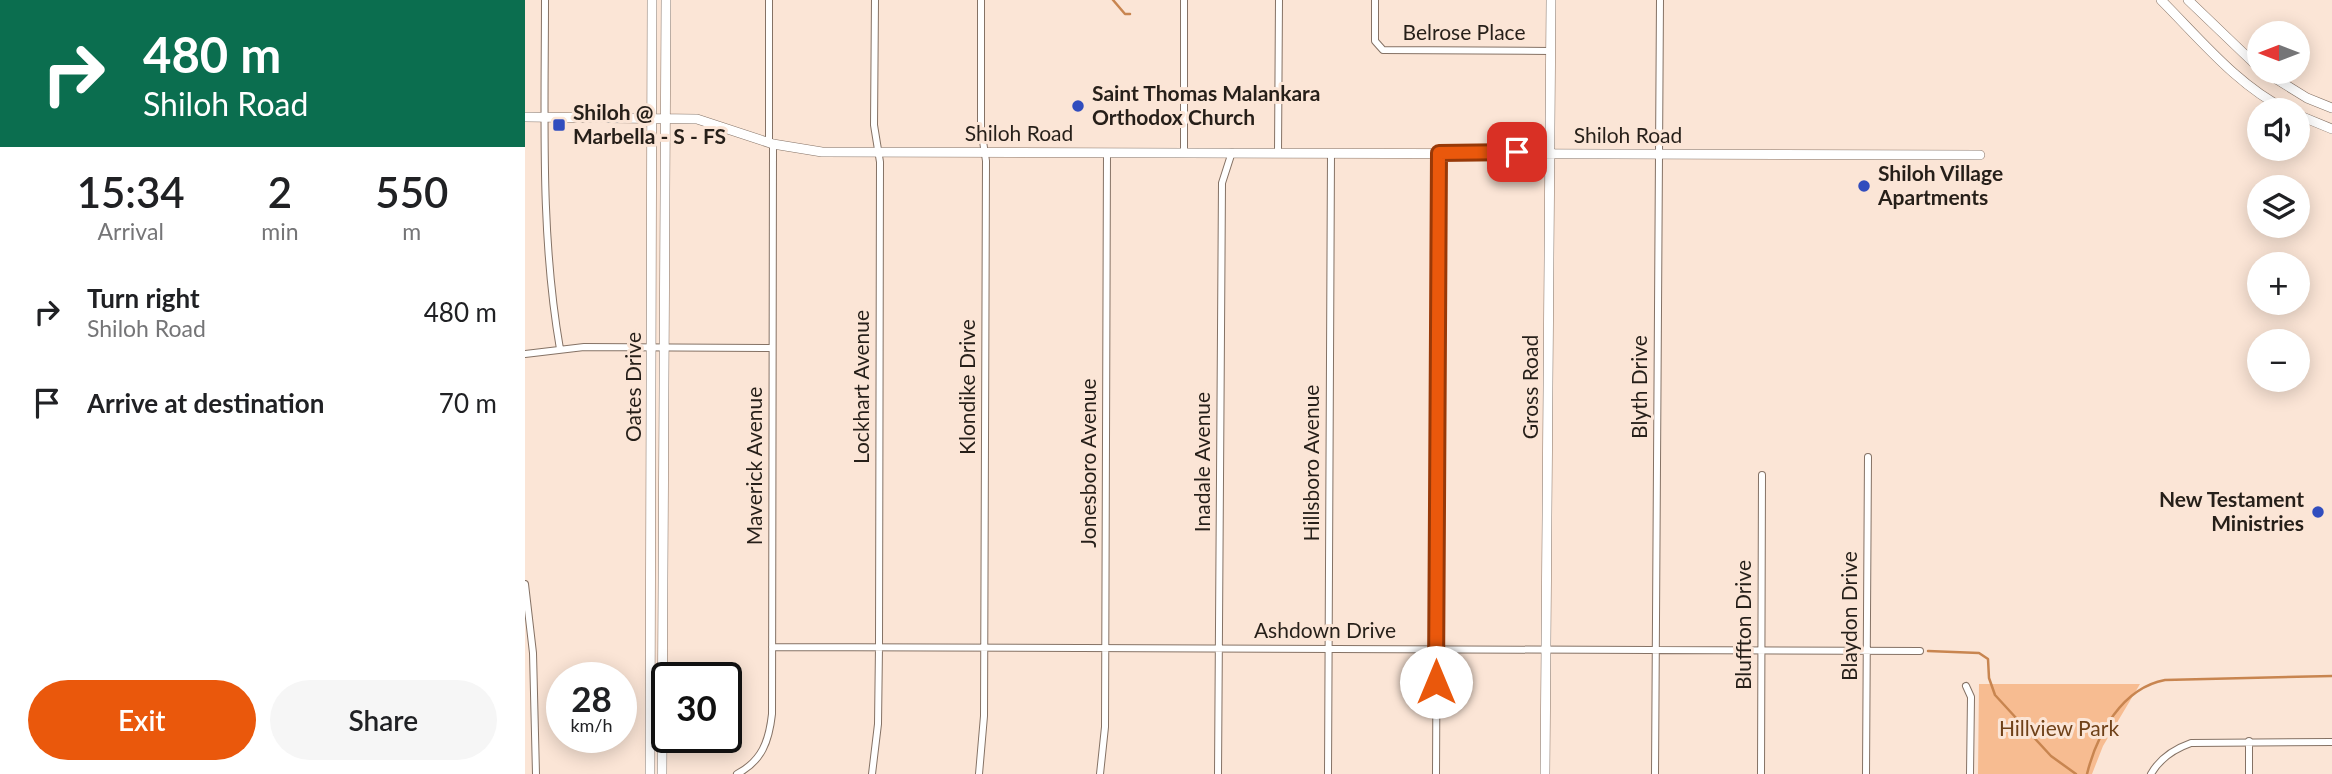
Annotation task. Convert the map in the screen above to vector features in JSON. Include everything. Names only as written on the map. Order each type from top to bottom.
[{"type":"street","points":[[545,0],[545,245],[560,349]]},
{"type":"street","name":"Oates Drive","points":[[650,774],[652,0]]},
{"type":"street","name":"Oates Drive","points":[[662,774],[666,0]]},
{"type":"street","name":"Maverick Avenue","points":[[737,774],[753,764],[766,744],[772,715],[769,0]]},
{"type":"street","name":"Lockhart Avenue","points":[[872,774],[878,724],[879,647],[879,152],[874,125],[875,0]]},
{"type":"street","name":"Klondike Drive","points":[[979,774],[984,716],[985,152],[981,128],[981,0]]},
{"type":"street","points":[[1184,0],[1184,152]]},
{"type":"street","points":[[1278,152],[1279,0]]},
{"type":"street","name":"Belrose Place","points":[[1375,0],[1378,47],[1383,50],[1551,51]]},
{"type":"street","name":"Gross Road","points":[[1545,774],[1551,0]]},
{"type":"street","name":"Blyth Drive","points":[[1655,774],[1660,0]]},
{"type":"street","points":[[2161,0],[2201,41],[2256,91],[2267,98]]},
{"type":"street","points":[[2188,0],[2247,57]]},
{"type":"street","points":[[2201,41],[2215,27]]},
{"type":"street","points":[[2284,84],[2307,98],[2332,108]]},
{"type":"street","name":"Shiloh Road","points":[[525,117],[697,119],[771,143],[807,151],[1980,155]]},
{"type":"street","points":[[2310,120],[2332,129]]},
{"type":"street","name":"Jonesboro Avenue","points":[[1100,774],[1105,727],[1107,152]]},
{"type":"street","name":"Inadale Avenue","points":[[1218,774],[1222,183],[1232,152]]},
{"type":"street","name":"Hillsboro Avenue","points":[[1328,774],[1331,153]]},
{"type":"street","points":[[1436,774],[1439,153]]},
{"type":"street","points":[[525,354],[560,349],[772,348]]},
{"type":"street","name":"Blaydon Drive","points":[[1866,774],[1868,457]]},
{"type":"street","name":"Bluffton Drive","points":[[1761,774],[1762,475]]},
{"type":"street","points":[[525,584],[533,653],[536,774]]},
{"type":"street","name":"Ashdown Drive","points":[[772,647],[1920,651]]},
{"type":"street","points":[[1966,686],[1972,697],[1970,774]]},
{"type":"street","points":[[2249,741],[2249,774]]},
{"type":"street","points":[[2151,774],[2163,759],[2184,746],[2249,741],[2332,742]]},
{"type":"green space","name":"Hillview Park","points":[[1979,684],[2140,684],[2103,746],[2092,774],[1978,774]]},
{"type":"waterway","points":[[1113,0],[1125,14],[1130,14]]},
{"type":"waterway","points":[[1928,651],[1979,653],[1988,659],[1989,678],[1995,695],[2051,756],[2076,774]]},
{"type":"waterway","points":[[2087,774],[2097,744],[2114,715],[2136,692],[2150,685],[2165,680],[2332,676]]},
{"type":"place","name":"Saint Thomas Malankara Orthodox Church","points":[[1078,106]]},
{"type":"place","name":"Shiloh @ Marbella - S - FS","points":[[559,125]]},
{"type":"place","name":"Shiloh Village Apartments","points":[[1864,186]]},
{"type":"place","name":"New Testament Ministries","points":[[2318,512]]},
{"type":"route","points":[[1436,682],[1439,153],[1517,152]]}]
